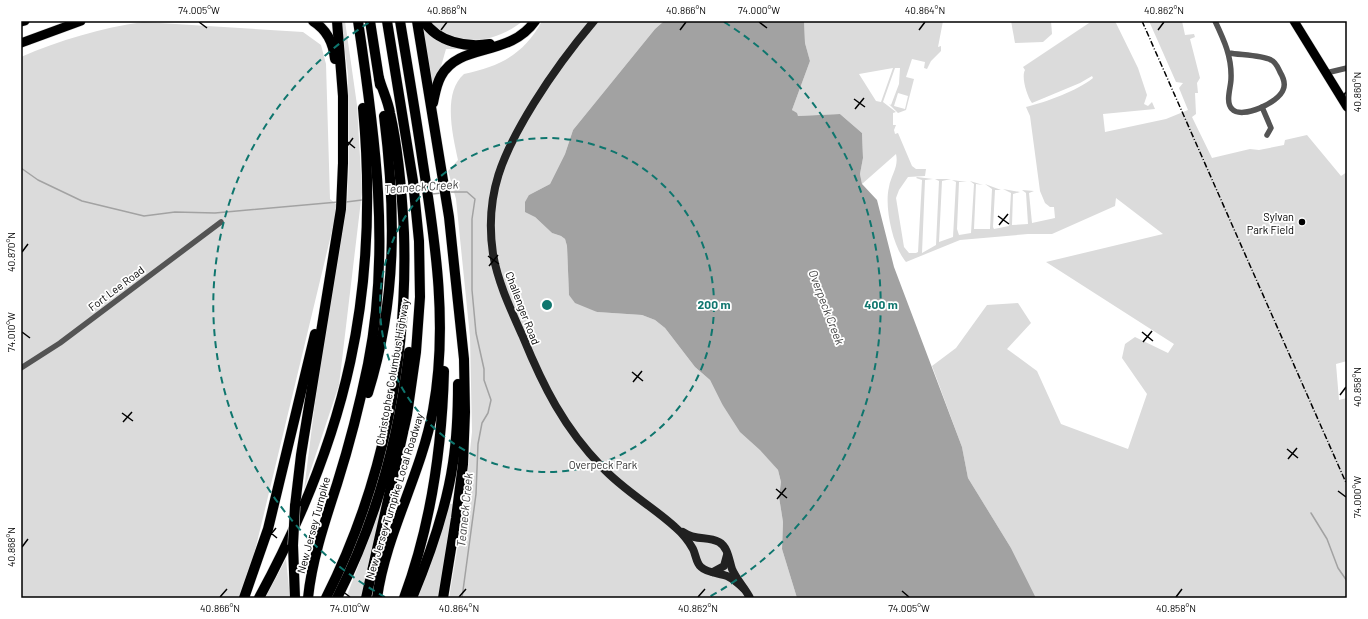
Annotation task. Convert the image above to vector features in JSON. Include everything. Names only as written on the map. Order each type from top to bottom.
[{"type":"highway","points":[[313,21],[323,29],[332,42],[342,111]]},
{"type":"highway","points":[[295,598],[293,546],[295,506],[301,455],[342,195],[343,96],[337,21]]},
{"type":"highway","points":[[344,459],[366,376],[375,326],[379,274],[379,206],[373,193],[365,66],[358,21]]},
{"type":"highway","points":[[344,459],[357,430],[369,390],[384,327],[392,267],[397,204],[370,21]]},
{"type":"highway","points":[[366,598],[407,416],[416,352],[420,285],[416,202],[387,21]]},
{"type":"highway","name":"New Jersey Turnpike Local Roadway","points":[[377,598],[384,565],[422,454],[431,421],[438,378],[440,318],[436,259],[427,187],[400,21]]},
{"type":"highway","points":[[417,21],[445,186],[463,341],[464,438],[458,505],[443,598]]},
{"type":"highway","points":[[424,21],[431,30],[444,38],[460,43],[479,45],[506,39],[517,32],[529,21]]},
{"type":"highway","points":[[432,109],[439,81],[452,64],[466,55],[508,44],[524,33],[535,21]]},
{"type":"highway","points":[[259,598],[295,528],[310,494],[328,446],[341,403],[352,359],[361,309],[366,259],[368,207],[373,193]]},
{"type":"highway","name":"Christopher Columbus Highway","points":[[326,598],[348,551],[363,509],[378,460],[391,406],[400,349],[403,312],[404,249],[397,204]]},
{"type":"highway","name":"Christopher Columbus Highway","points":[[337,598],[364,536],[390,457],[402,401],[412,321],[420,285]]},
{"type":"highway","points":[[244,598],[268,529],[328,288]]},
{"type":"highway","points":[[412,598],[434,539],[445,502],[453,463],[459,379],[458,296]]},
{"type":"highway","points":[[404,598],[426,524],[438,462],[442,423],[444,360],[440,318]]},
{"type":"highway","name":"New Jersey Turnpike","points":[[308,598],[317,549],[344,459]]},
{"type":"main road","points":[[21,22],[25,21]]},
{"type":"main road","points":[[21,43],[81,21]]},
{"type":"main road","points":[[1294,21],[1347,107]]},
{"type":"street","name":"Challenger Road","points":[[594,21],[543,89],[506,151],[500,166],[493,196],[491,223],[494,255],[503,290],[534,364],[549,396],[564,421],[604,470],[676,527],[692,537],[709,541],[717,541],[722,545],[733,570],[750,598]]},
{"type":"street","points":[[1215,21],[1229,53],[1231,74],[1229,102],[1234,111],[1241,114],[1262,107],[1272,102],[1283,90],[1284,81],[1274,62],[1267,58],[1229,53]]},
{"type":"street","points":[[1326,72],[1347,68]]},
{"type":"street","points":[[1262,107],[1271,128],[1267,135]]},
{"type":"street","name":"Fort Lee Road","points":[[21,368],[60,343],[221,222]]},
{"type":"street","name":"Challenger Road","points":[[676,527],[688,540],[696,556],[697,562],[702,568],[728,577],[744,588]]},
{"type":"street","points":[[696,556],[700,546],[709,541]]},
{"type":"street","points":[[713,572],[724,566],[727,556]]},
{"type":"green space","points":[[341,21],[345,21],[357,105],[362,192],[339,385],[304,490],[317,387],[347,204],[349,162],[348,75]]},
{"type":"green space","points":[[428,21],[523,21],[499,35],[475,40],[463,39],[451,35]]},
{"type":"green space","name":"Overpeck Park","points":[[542,21],[664,21],[655,29],[573,130],[565,154],[550,184],[529,195],[535,217],[552,233],[565,239],[567,246],[569,295],[597,312],[642,315],[655,320],[665,328],[695,367],[710,380],[722,404],[778,470],[781,482],[779,497],[783,522],[782,549],[797,598],[449,598],[463,515],[472,432],[470,337],[456,199],[448,171],[458,160],[452,127],[451,103],[457,82],[464,74],[489,67],[510,57],[527,42]]},
{"type":"green space","points":[[804,21],[943,21],[938,47],[941,46],[941,51],[931,61],[927,69],[924,68],[925,62],[912,59],[906,77],[914,79],[906,110],[898,113],[889,104],[891,105],[899,84],[900,68],[895,68],[883,102],[896,112],[893,113],[893,125],[896,125],[894,130],[895,134],[898,133],[912,166],[916,169],[926,169],[925,176],[908,177],[899,190],[896,198],[904,247],[909,253],[918,252],[922,180],[916,178],[917,177],[933,179],[925,180],[922,253],[936,245],[939,181],[935,179],[951,179],[942,181],[939,242],[953,237],[956,182],[952,180],[967,182],[959,182],[957,229],[959,235],[971,233],[974,184],[970,181],[983,185],[976,184],[974,229],[990,229],[992,189],[985,184],[1001,190],[995,190],[994,229],[1009,226],[1011,193],[1003,189],[1020,192],[1013,194],[1012,225],[1028,224],[1026,193],[1022,190],[1034,191],[1029,193],[1032,223],[1055,218],[1054,207],[1050,207],[1045,203],[1040,191],[1030,116],[1026,107],[1061,96],[1093,78],[1092,76],[1080,83],[1032,103],[1025,86],[1025,70],[1023,67],[1092,21],[1115,21],[1138,68],[1147,95],[1144,104],[1148,106],[1152,102],[1155,109],[1103,114],[1105,132],[1166,119],[1188,110],[1179,88],[1183,83],[1176,82],[1149,21],[1182,21],[1185,35],[1194,34],[1195,37],[1190,39],[1200,78],[1197,83],[1198,93],[1195,93],[1196,114],[1192,117],[1212,158],[1250,149],[1259,150],[1284,145],[1285,140],[1307,135],[1341,176],[1347,172],[1347,361],[1336,364],[1339,400],[1347,398],[1347,598],[1036,598],[1011,548],[968,478],[962,447],[932,366],[956,348],[987,305],[1018,303],[1031,323],[1007,349],[1037,371],[1061,424],[1128,449],[1147,394],[1122,358],[1125,344],[1135,337],[1168,353],[1174,344],[1046,262],[1163,234],[1116,198],[1115,206],[1052,234],[1028,234],[960,240],[906,262],[897,247],[889,216],[888,195],[890,183],[896,167],[896,154],[862,184],[860,174],[863,158],[862,133],[840,114],[798,116],[792,110],[810,61],[805,43]],"holes":[[[893,68],[881,102],[876,101],[859,74]],[[898,93],[908,96],[905,109],[894,106]]]},
{"type":"green space","points":[[1011,21],[1051,21],[1052,34],[1043,42],[1015,43]]},
{"type":"green space","points":[[143,22],[303,32],[321,45],[326,64],[330,199],[338,206],[246,588],[240,598],[21,598],[21,57],[81,35]]},
{"type":"green space","points":[[422,25],[479,49],[446,49],[434,91]]},
{"type":"green space","points":[[385,496],[363,598],[346,598]]},
{"type":"green space","points":[[447,503],[456,505],[440,598],[415,598]]},
{"type":"green space","points":[[286,559],[290,598],[265,598]]},
{"type":"water","name":"Overpeck Creek","points":[[664,21],[804,21],[805,43],[810,61],[792,110],[797,113],[798,116],[840,114],[862,133],[863,158],[860,174],[862,184],[877,200],[894,267],[962,447],[968,478],[1011,548],[1036,598],[797,598],[782,549],[783,522],[779,497],[781,482],[778,470],[760,450],[740,432],[722,404],[710,380],[695,367],[665,328],[655,320],[642,315],[597,312],[575,303],[569,295],[567,246],[565,239],[552,233],[535,217],[525,212],[525,202],[529,195],[550,184],[565,154],[573,130],[655,29]]},
{"type":"waterway","name":"Teaneck Creek","points":[[21,168],[38,180],[82,201],[144,216],[175,212],[215,213],[338,202]]},
{"type":"waterway","name":"Teaneck Creek","points":[[450,192],[467,192],[475,199],[472,219],[472,290],[476,333],[484,369],[484,380],[491,400],[488,413],[482,423],[478,444],[476,494],[462,598]]},
{"type":"waterway","name":"Teaneck Creek","points":[[432,194],[442,193]]},
{"type":"waterway","name":"Teaneck Creek","points":[[346,202],[362,200]]},
{"type":"waterway","points":[[1311,513],[1327,539],[1338,568],[1347,581]]},
{"type":"railway","points":[[1142,21],[1347,485]]},
{"type":"place","name":"Sylvan Park Field","points":[[1302,222]]}]
